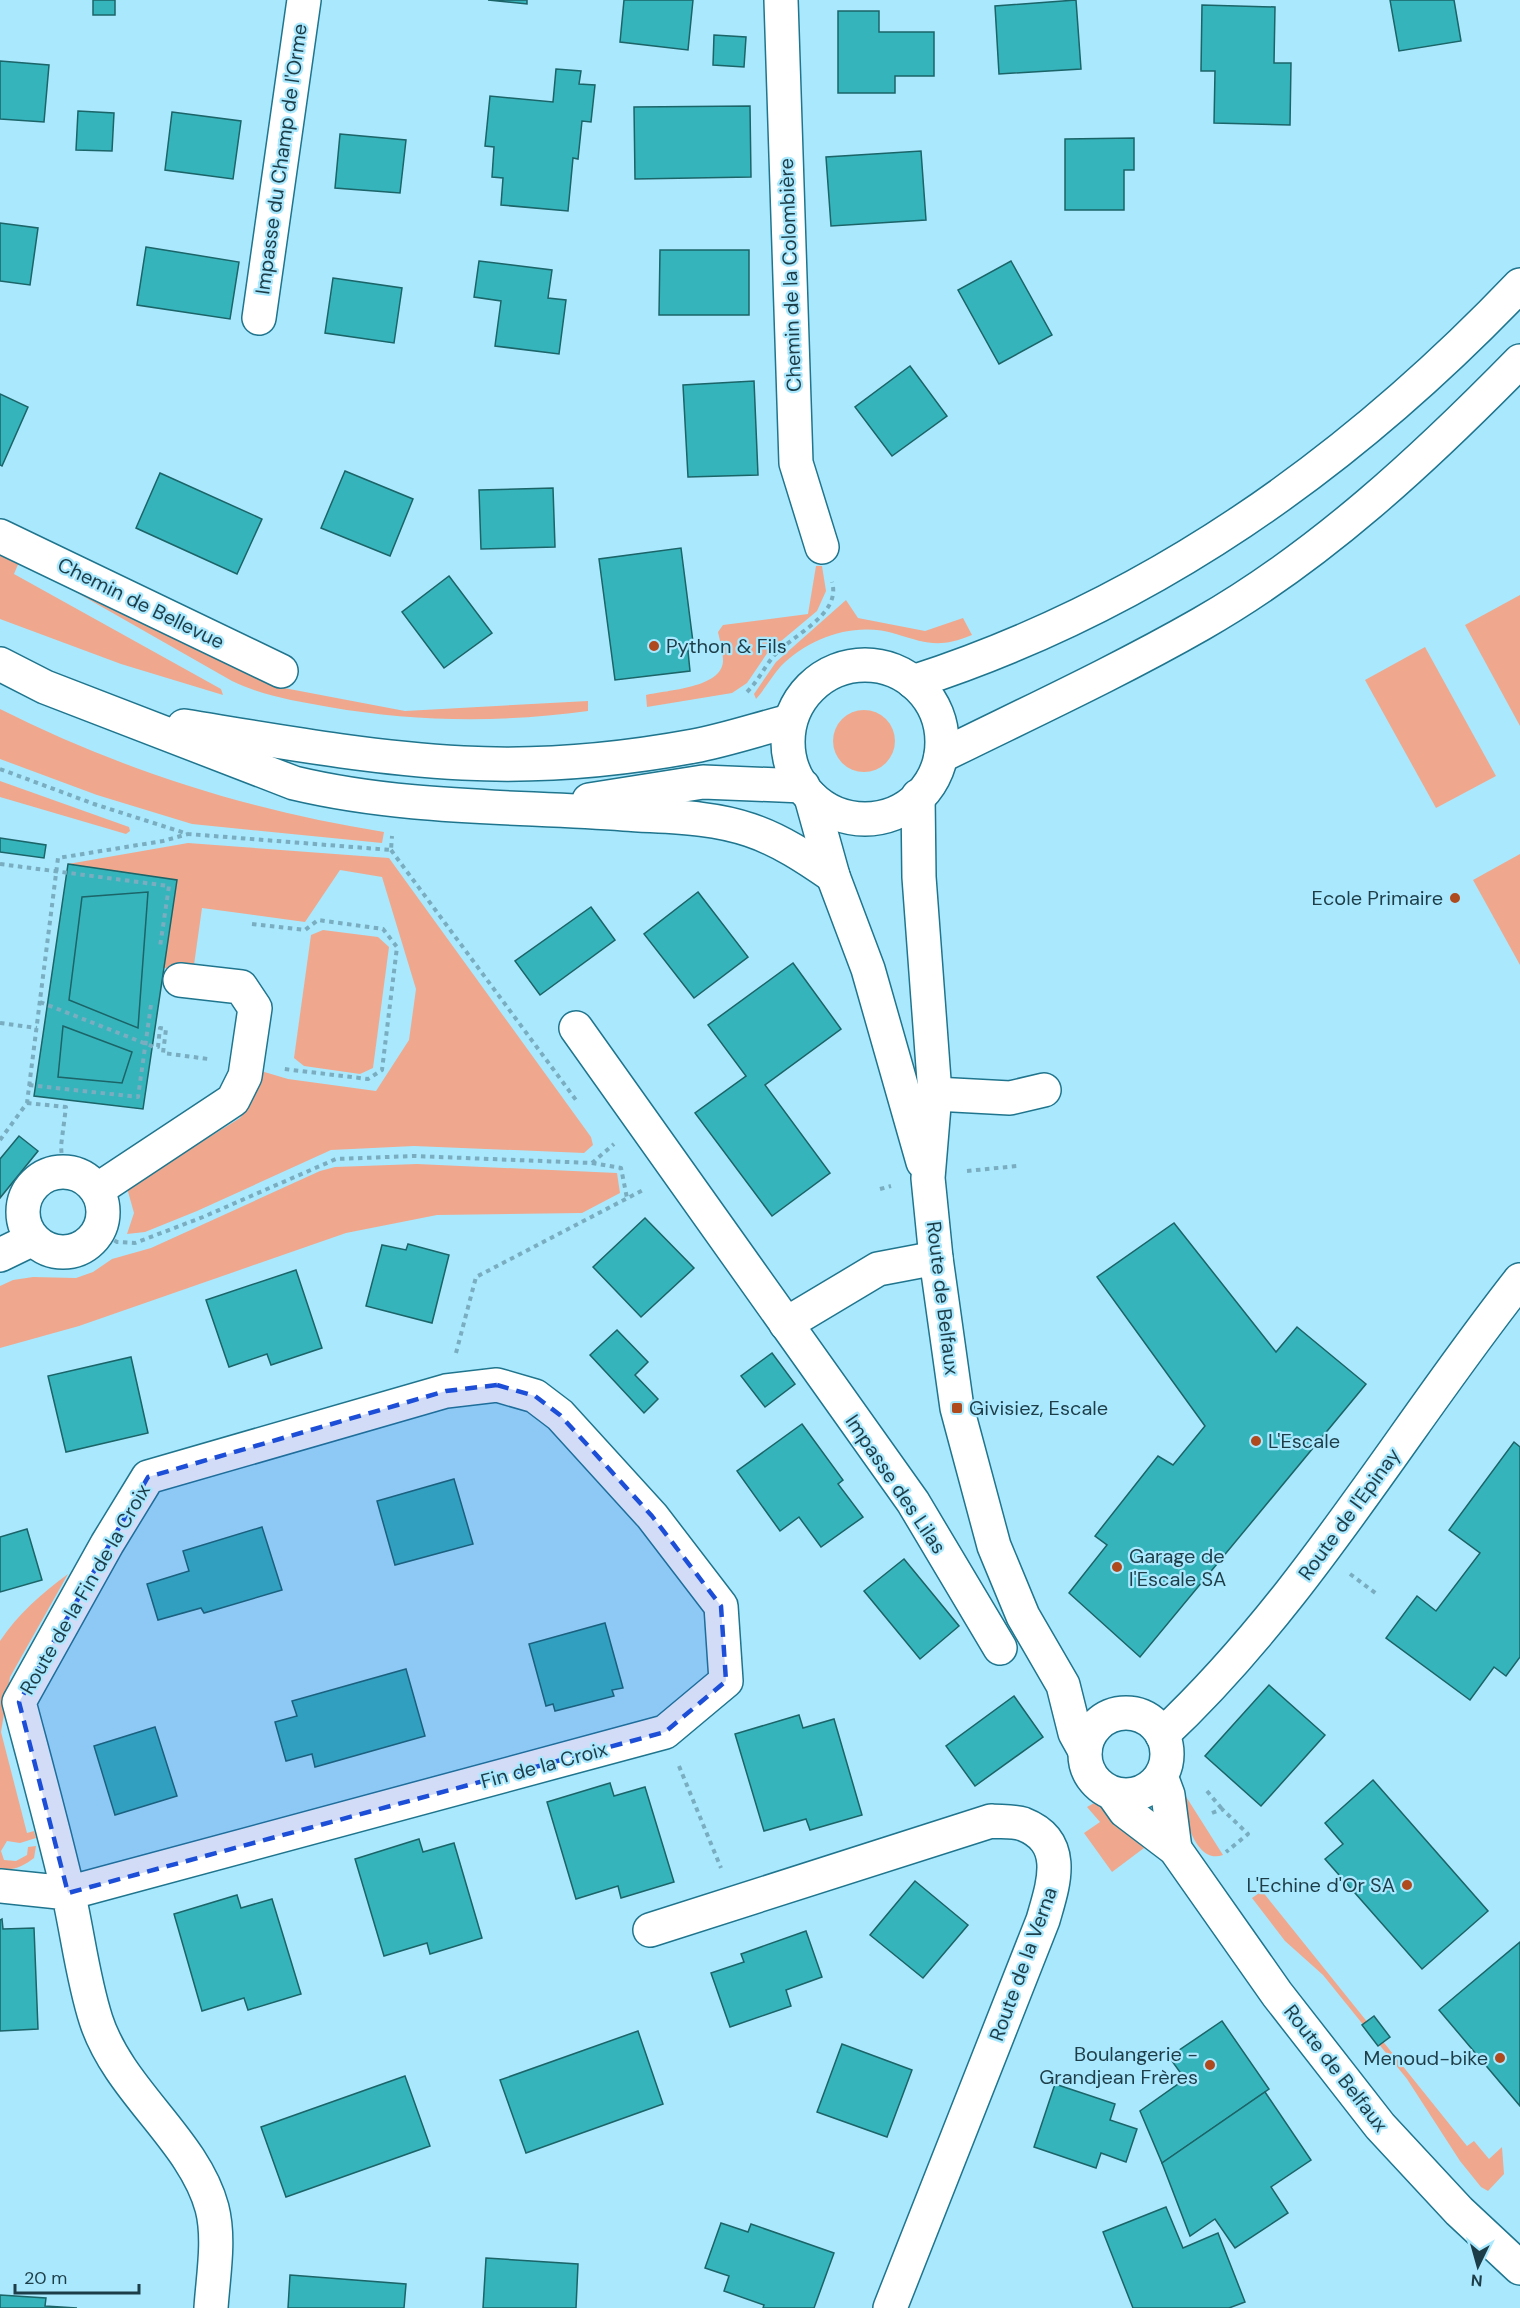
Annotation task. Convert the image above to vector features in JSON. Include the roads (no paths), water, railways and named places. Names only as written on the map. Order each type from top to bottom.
[{"type":"main road","name":"Impasse du Champ de l'Orme","points":[[259,318],[304,0]]},
{"type":"main road","name":"Chemin de la Colombière","points":[[781,0],[796,463],[822,547]]},
{"type":"main road","points":[[913,682],[1004,650],[1124,593],[1255,514],[1373,426],[1428,376],[1520,285]]},
{"type":"main road","points":[[941,756],[1101,677],[1202,623],[1268,580],[1341,526],[1410,468],[1520,361]]},
{"type":"main road","name":"Chemin de Bellevue","points":[[0,536],[281,671]]},
{"type":"main road","points":[[0,664],[45,687],[108,712],[294,783],[337,794],[427,805],[543,808],[682,817],[726,824],[774,840],[833,876]]},
{"type":"main road","points":[[865,665],[885,668],[913,682],[928,698],[940,723],[941,756],[932,778],[918,796],[893,814],[859,818],[834,811],[807,791],[795,775],[787,741],[790,721],[806,692],[831,673],[846,667],[865,665]]},
{"type":"main road","points":[[108,712],[306,746],[472,764],[574,761],[648,753],[696,746],[790,721]]},
{"type":"main road","points":[[543,808],[657,787],[703,782],[807,791]]},
{"type":"main road","name":"Route de Belfaux","points":[[807,791],[833,876],[868,969],[902,1094],[943,1175]]},
{"type":"main road","name":"Route de Belfaux","points":[[918,796],[919,877],[943,1175],[936,1258],[957,1408],[994,1546],[1023,1616],[1063,1685],[1075,1733],[1085,1751]]},
{"type":"main road","points":[[97,1190],[233,1100],[245,1076],[255,1008],[241,987],[180,981]]},
{"type":"main road","name":"Impasse des Lilas","points":[[576,1028],[913,1502],[999,1648]]},
{"type":"main road","points":[[935,1094],[1010,1098],[1044,1090]]},
{"type":"main road","points":[[50,1173],[76,1174],[88,1180],[97,1190],[104,1210],[99,1231],[92,1240],[71,1252],[57,1252],[33,1239],[22,1215],[24,1202],[29,1190],[50,1173]]},
{"type":"main road","points":[[0,1255],[33,1239]]},
{"type":"main road","points":[[786,1324],[878,1269],[936,1258]]},
{"type":"main road","name":"Route de l'Epinay","points":[[1162,1735],[1211,1687],[1309,1569],[1520,1280]]},
{"type":"main road","name":"Route de la Fin de la Croix","points":[[211,2308],[215,2244],[212,2209],[195,2169],[110,2053],[96,2020],[68,1893],[19,1702],[107,1544],[148,1477],[446,1391],[496,1385],[535,1396]]},
{"type":"main road","name":"Fin de la Croix","points":[[0,1886],[68,1893],[666,1732],[726,1681],[721,1606],[651,1516],[560,1414],[535,1396]]},
{"type":"main road","points":[[1063,1685],[1099,1701],[1119,1714]]},
{"type":"main road","points":[[1119,1714],[1132,1714],[1155,1725],[1162,1735],[1167,1748],[1161,1776],[1152,1786],[1126,1796],[1113,1794],[1100,1787],[1092,1777],[1086,1764],[1085,1751],[1089,1737],[1096,1726],[1106,1718],[1119,1714]]},
{"type":"main road","name":"Route de Belfaux","points":[[1161,1776],[1168,1795],[1175,1849]]},
{"type":"main road","name":"Route de Belfaux","points":[[1113,1794],[1125,1810],[1175,1849],[1277,1994],[1380,2126],[1459,2211],[1520,2268]]},
{"type":"main road","name":"Route de la Verna","points":[[650,1930],[991,1821],[1022,1824],[1044,1838],[1055,1858],[1054,1881],[1042,1920],[891,2308]]},
{"type":"place","name":"Python & Fils","points":[[654,646]]},
{"type":"place","name":"Ecole Primaire","points":[[1455,898]]},
{"type":"place","name":"Givisiez, Escale","points":[[957,1408]]},
{"type":"place","name":"L'Escale","points":[[1256,1441]]},
{"type":"place","name":"Garage de l'Escale SA","points":[[1117,1567]]},
{"type":"place","name":"L'Echine d'Or SA","points":[[1407,1885]]},
{"type":"place","name":"Menoud-bike","points":[[1500,2058]]},
{"type":"place","name":"Boulangerie - Grandjean Frères","points":[[1210,2065]]}]
